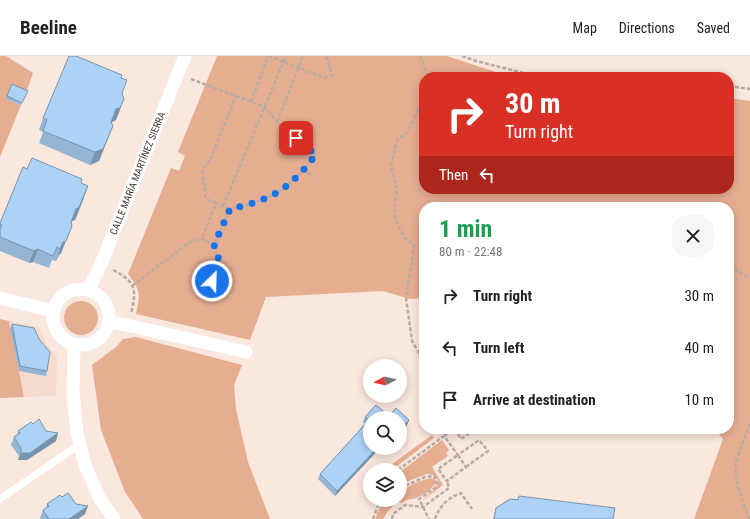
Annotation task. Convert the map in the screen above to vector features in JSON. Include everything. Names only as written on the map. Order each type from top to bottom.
[{"type":"street","name":"CALLE MARÍA MARTÍNEZ SIERRA","points":[[88,290],[101,264],[185,56]]},
{"type":"street","points":[[79,289],[88,290],[96,294],[104,302],[109,314],[108,322],[103,334],[92,343],[83,346],[74,345],[59,335],[54,324],[54,311],[57,303],[70,291],[79,289]]},
{"type":"street","points":[[0,298],[54,311]]},
{"type":"street","points":[[108,322],[246,352]]},
{"type":"street","points":[[74,345],[73,393],[77,432],[85,465],[100,499],[114,519]]},
{"type":"lane","points":[[0,499],[80,444]]},
{"type":"path","points":[[251,102],[268,56],[326,78],[332,75],[326,56]]},
{"type":"path","points":[[223,206],[286,56]]},
{"type":"path","points":[[277,122],[303,56]]},
{"type":"path","points":[[420,56],[427,72]]},
{"type":"path","points":[[462,56],[520,72]]},
{"type":"path","points":[[178,73],[265,107],[277,122],[316,155],[292,182],[270,197],[246,206],[230,209],[206,199],[202,170],[210,160],[236,96]]},
{"type":"path","points":[[734,87],[750,89]]},
{"type":"path","points":[[419,109],[407,132],[397,140],[392,165],[397,190],[394,210],[397,223],[404,237],[414,246],[406,298],[412,341],[419,353]]},
{"type":"path","points":[[303,169],[313,177]]},
{"type":"path","points":[[202,240],[216,203]]},
{"type":"path","points":[[221,289],[212,281],[220,263],[214,245],[230,209]]},
{"type":"path","points":[[132,286],[190,242],[202,240],[214,245]]},
{"type":"path","points":[[101,264],[126,277],[132,286],[135,294],[127,325]]},
{"type":"path","points":[[734,269],[750,278]]},
{"type":"path","points":[[749,519],[738,487],[735,464],[750,423]]},
{"type":"path","points":[[407,463],[447,434]]},
{"type":"path","points":[[458,434],[461,439],[468,434]]},
{"type":"path","points":[[444,436],[466,467]]},
{"type":"path","points":[[392,519],[393,514],[405,505],[423,507],[449,488],[447,481],[438,469],[479,440],[488,451],[447,481]]},
{"type":"path","points":[[407,485],[425,477],[434,476],[437,481],[435,488],[419,499],[429,519]]},
{"type":"path","points":[[435,519],[440,507],[446,501],[461,493],[472,509]]},
{"type":"path","points":[[373,519],[377,507]]},
{"type":"shaded area","points":[[0,56],[6,56],[33,73],[26,93],[6,99],[21,105],[0,157]]},
{"type":"shaded area","points":[[217,56],[447,56],[496,72],[419,72],[419,194],[734,194],[734,99],[750,101],[750,519],[694,519],[723,439],[719,434],[734,434],[734,202],[419,202],[419,298],[410,299],[383,291],[266,297],[250,340],[136,314],[139,297],[137,289],[128,274],[171,168],[179,171],[185,156],[178,152]]},
{"type":"shaded area","points":[[78,301],[84,301],[88,302],[95,308],[98,318],[97,325],[91,332],[84,335],[78,335],[74,334],[67,328],[64,321],[64,315],[65,311],[71,304]]},
{"type":"shaded area","points":[[0,319],[9,321],[24,397],[0,398]]},
{"type":"shaded area","points":[[9,321],[39,327],[46,343],[57,356],[56,396],[24,397]]},
{"type":"shaded area","points":[[136,337],[242,365],[234,385],[236,409],[248,462],[270,519],[143,519],[125,492],[101,430],[92,365],[116,347],[123,339]]},
{"type":"shaded area","points":[[432,435],[434,438],[401,463],[393,463],[404,455],[407,455],[407,453]]},
{"type":"shaded area","points":[[442,440],[449,450],[446,453],[448,456],[432,467],[443,485],[423,500],[434,489],[439,481],[434,475],[427,474],[407,482],[407,467]]},
{"type":"shaded area","points":[[433,478],[436,481],[433,487],[422,495],[407,500],[407,489],[412,484]]},
{"type":"shaded area","points":[[380,507],[392,507],[383,519],[375,519]]},
{"type":"building","points":[[69,56],[76,56],[122,75],[121,78],[127,80],[122,93],[124,99],[120,108],[116,109],[111,122],[113,126],[103,149],[95,152],[43,131],[47,120],[43,118]]},
{"type":"building","points":[[12,84],[28,91],[22,103],[7,96]]},
{"type":"building","points":[[32,158],[82,179],[81,183],[88,186],[79,207],[76,209],[71,222],[72,226],[66,241],[63,242],[60,249],[57,247],[53,256],[38,249],[34,251],[0,237],[0,229],[2,225],[0,225],[0,223],[23,167],[27,169]]},
{"type":"building","points":[[12,324],[34,328],[39,339],[50,352],[47,371],[20,366]]},
{"type":"building","points":[[376,405],[383,411],[370,411]]},
{"type":"building","points":[[39,419],[46,431],[58,433],[30,453],[21,453],[21,448],[14,437],[20,433],[18,431],[31,422],[33,424]]},
{"type":"building","points":[[363,427],[363,455],[370,455],[337,491],[320,474]]},
{"type":"building","points":[[68,493],[76,504],[88,506],[69,519],[49,519],[43,510],[49,506],[47,504],[60,495],[62,497]]},
{"type":"building","points":[[519,496],[615,508],[613,519],[494,519],[496,508],[510,499],[518,500]]},
{"type":"route","points":[[212,281],[220,263],[214,245],[230,209],[246,206],[270,197],[292,182],[316,155],[296,138]]}]
